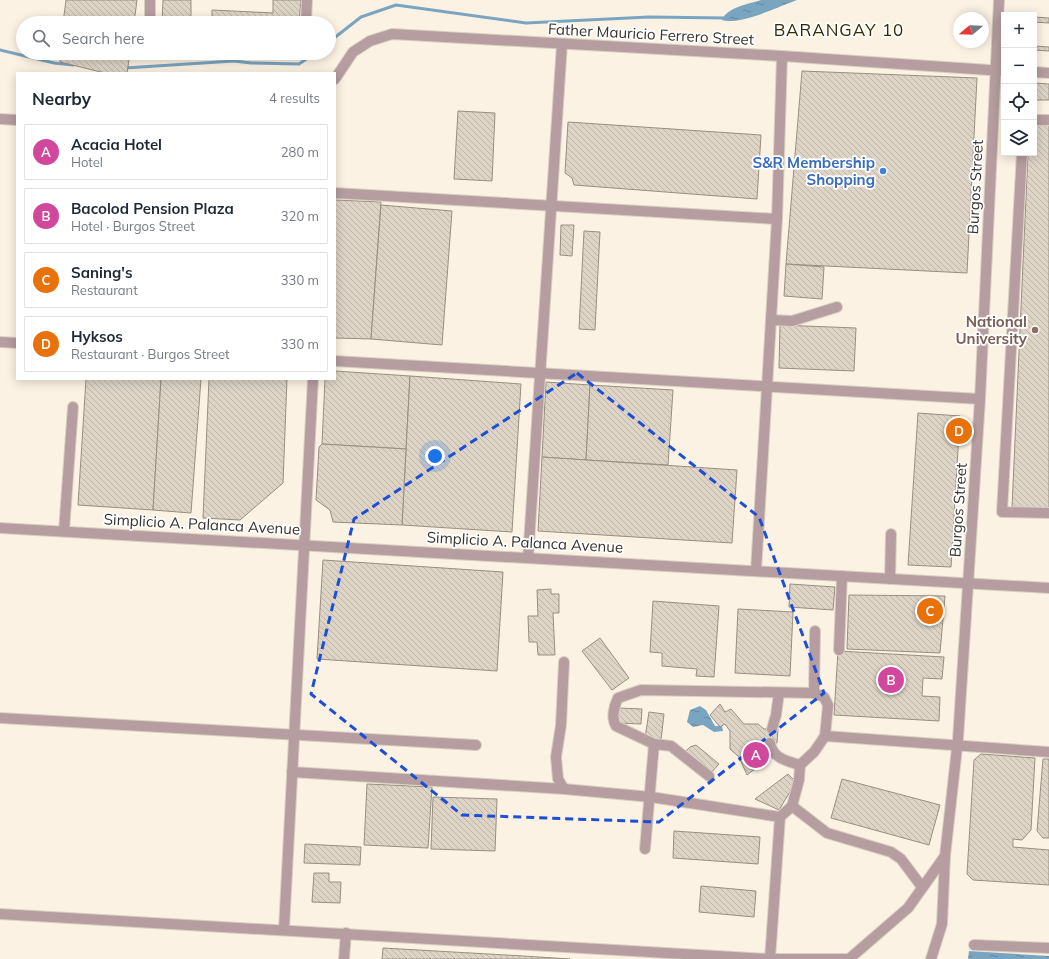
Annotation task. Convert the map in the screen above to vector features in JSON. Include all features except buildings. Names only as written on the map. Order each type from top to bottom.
[{"type":"street","points":[[150,0],[150,16]]},
{"type":"street","points":[[306,16],[307,0]]},
{"type":"street","name":"Burgos Street","points":[[931,959],[942,924],[945,856],[957,747],[999,118],[999,0]]},
{"type":"street","name":"Father Mauricio Ferrero Street","points":[[336,78],[353,52],[370,41],[392,34],[782,56],[1000,71]]},
{"type":"street","points":[[528,558],[562,44]]},
{"type":"street","points":[[756,571],[772,320],[782,56]]},
{"type":"street","points":[[1037,72],[1049,73]]},
{"type":"street","points":[[0,119],[16,120]]},
{"type":"street","points":[[1037,120],[1049,120]]},
{"type":"street","points":[[1022,156],[1002,512],[1049,513]]},
{"type":"street","points":[[336,193],[777,219]]},
{"type":"street","points":[[772,320],[792,321],[837,307]]},
{"type":"street","points":[[0,342],[16,343]]},
{"type":"street","points":[[336,361],[768,385],[980,399]]},
{"type":"street","points":[[284,929],[313,380]]},
{"type":"street","points":[[64,531],[73,407]]},
{"type":"street","name":"Simplicio A. Palanca Avenue","points":[[0,528],[304,544],[1049,588]]},
{"type":"street","points":[[890,579],[891,534]]},
{"type":"street","points":[[840,650],[842,576]]},
{"type":"street","points":[[814,693],[815,631]]},
{"type":"street","points":[[564,662],[561,725],[556,763],[558,779],[564,789]]},
{"type":"street","points":[[709,776],[671,746],[654,744],[616,726],[614,722],[614,712],[618,698],[640,690],[814,693],[824,697],[828,705],[826,736],[814,752],[800,765],[799,780],[792,806],[780,817],[770,959]]},
{"type":"street","points":[[772,729],[776,715],[779,693]]},
{"type":"street","points":[[0,718],[476,745]]},
{"type":"street","points":[[826,736],[957,747],[1049,752]]},
{"type":"street","points":[[770,743],[772,749],[778,757],[800,765]]},
{"type":"street","points":[[646,849],[654,744]]},
{"type":"street","points":[[292,772],[564,789],[650,797],[780,817]]},
{"type":"street","points":[[792,806],[827,833],[891,852],[901,859],[922,887]]},
{"type":"street","points":[[0,914],[284,929],[666,956],[770,959],[849,959],[908,908],[945,856]]},
{"type":"street","points":[[344,959],[346,933]]},
{"type":"street","points":[[974,945],[1049,948]]},
{"type":"highlighted area","points":[[577,373],[759,517],[824,693],[659,822],[462,815],[311,694],[354,519]]},
{"type":"water","points":[[761,0],[797,0],[749,18],[729,21],[722,20],[733,9]]},
{"type":"water","points":[[700,706],[706,710],[715,726],[722,726],[723,731],[714,732],[703,725],[693,727],[687,722],[690,710]]},
{"type":"water","points":[[969,951],[1049,956],[1049,959],[968,959]]},
{"type":"waterway","points":[[336,37],[361,17],[396,5],[526,23],[649,17],[725,18]]},
{"type":"waterway","points":[[0,50],[16,54]]},
{"type":"waterway","points":[[42,60],[73,65]]},
{"type":"waterway","points":[[125,68],[234,61],[251,63],[299,64],[305,60]]},
{"type":"place","name":"S&R Membership Shopping","points":[[883,171]]},
{"type":"place","name":"National University","points":[[1035,330]]},
{"type":"place","name":"Hyksos","points":[[959,431]]},
{"type":"place","name":"Saning's","points":[[930,611]]},
{"type":"place","name":"Bacolod Pension Plaza","points":[[891,680]]},
{"type":"place","name":"Acacia Hotel","points":[[756,755]]},
{"type":"district","name":"BARANGAY 10","points":[[839,29]]}]
